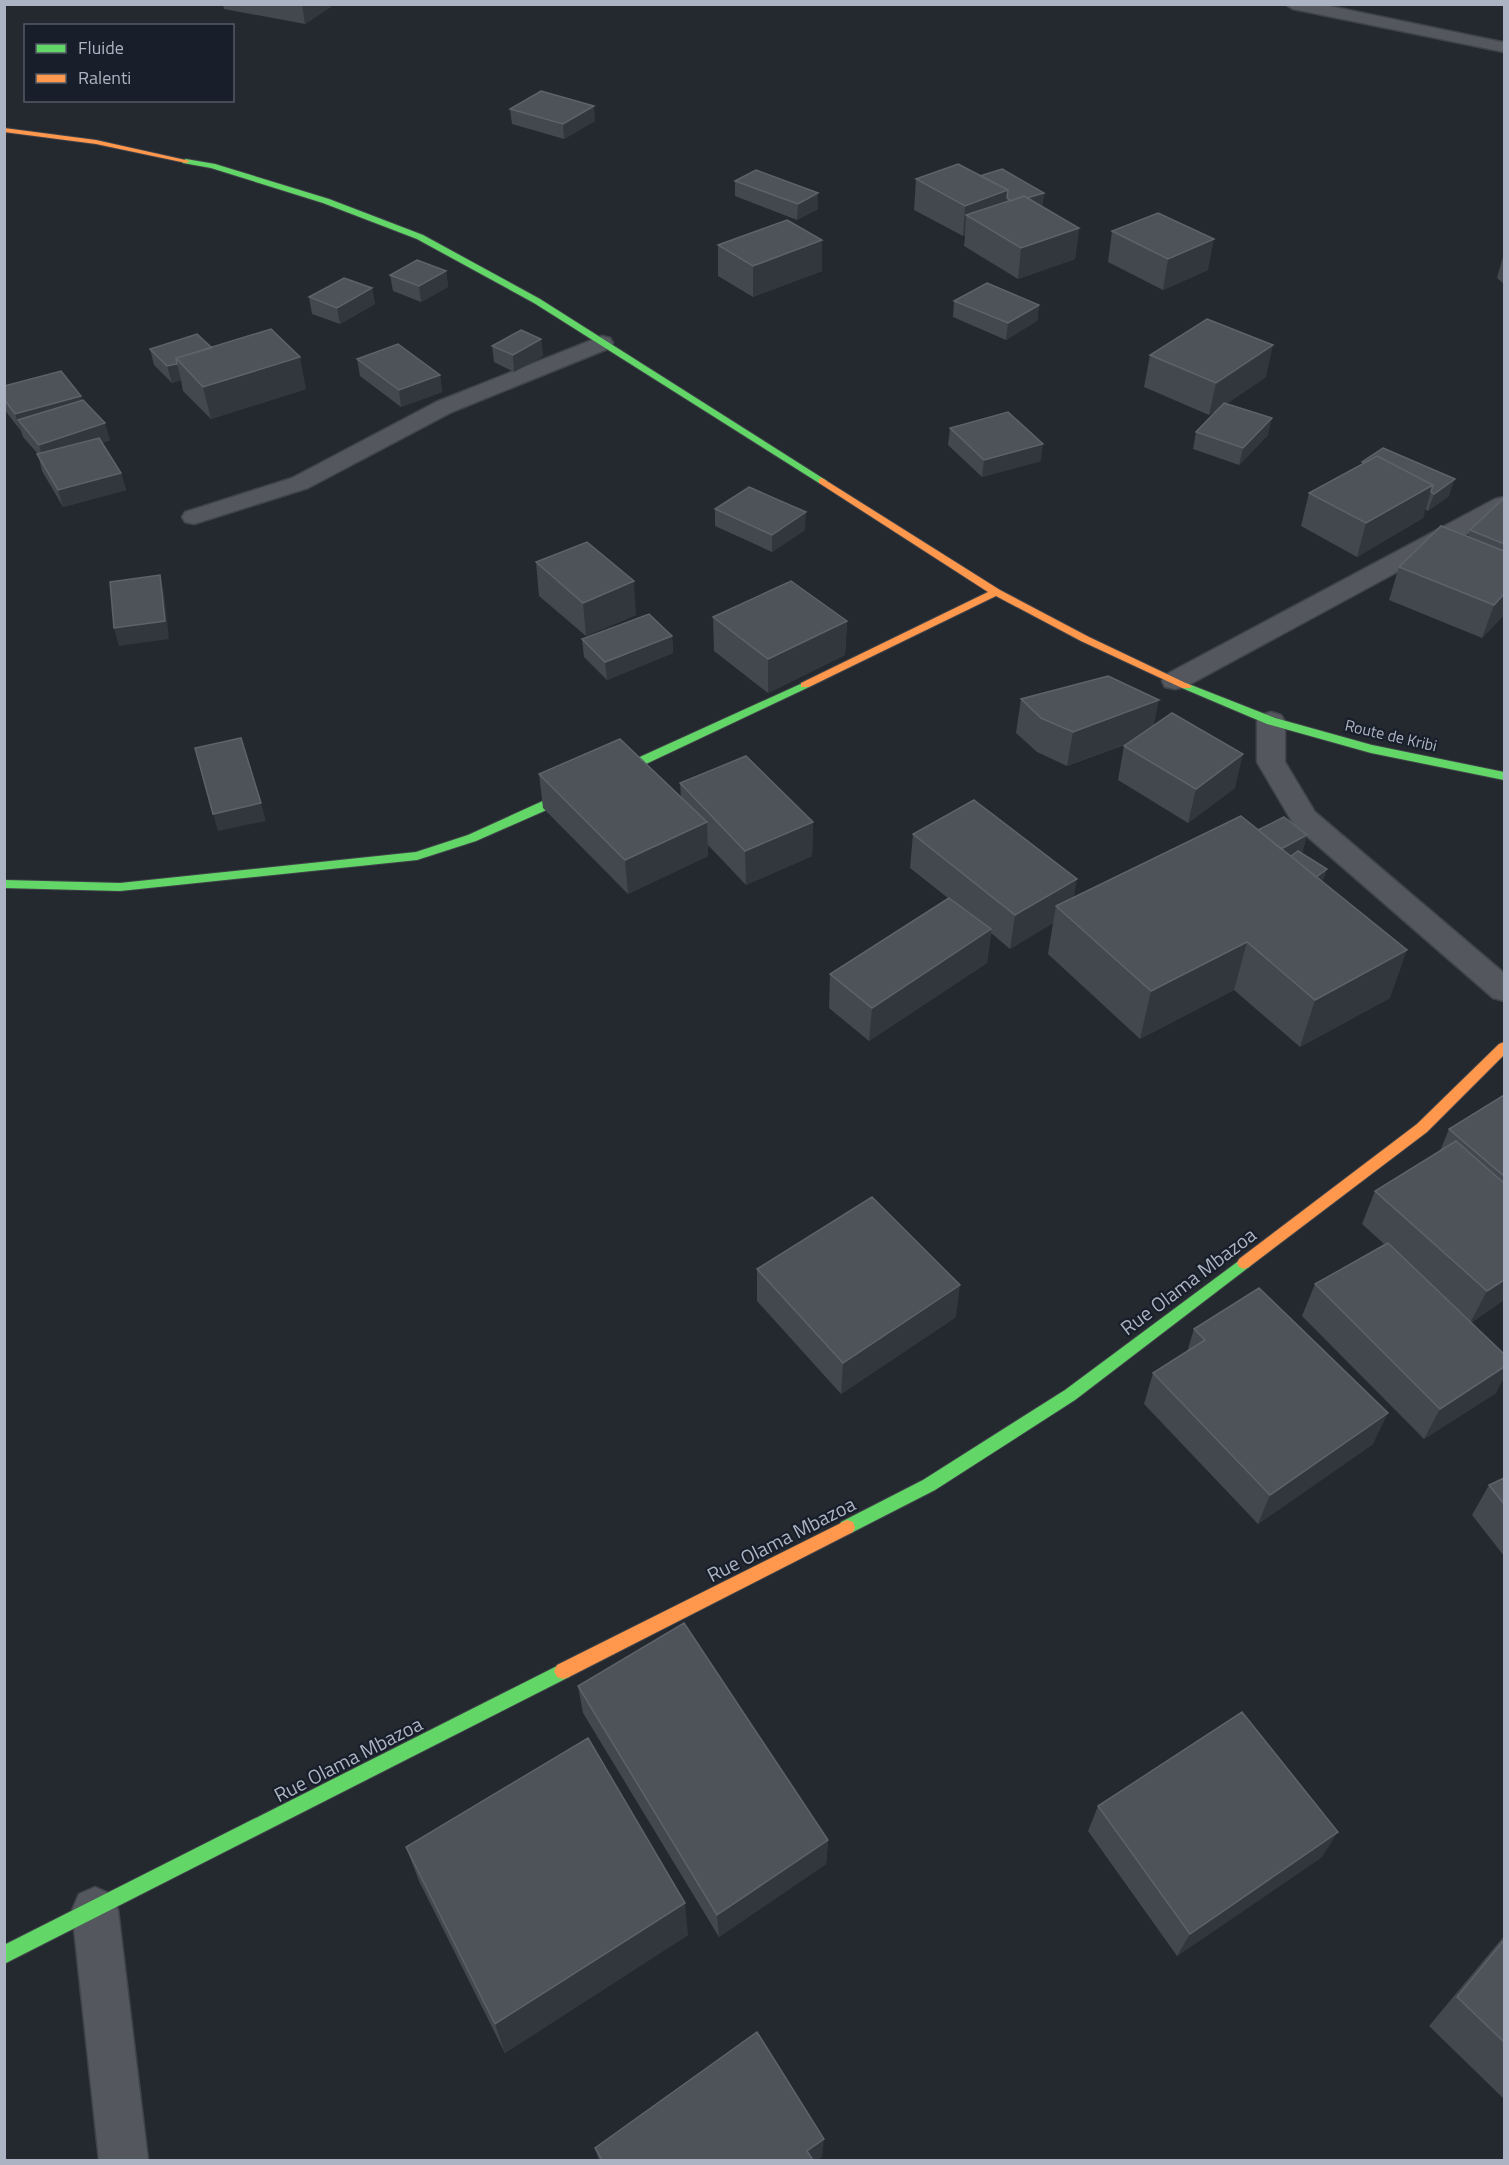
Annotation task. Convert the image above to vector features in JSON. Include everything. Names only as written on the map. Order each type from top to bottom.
[{"type":"main road","name":"Route de Kribi","points":[[4,130],[96,142],[212,166],[326,201],[420,237],[537,301],[996,592],[1085,639],[1175,681],[1271,721],[1371,749],[1504,776]]},
{"type":"main road","points":[[4,884],[120,887],[417,856],[472,838],[572,794],[817,680],[996,592]]},
{"type":"main road","name":"Rue Olama Mbazoa","points":[[4,1955],[929,1485],[1070,1395],[1422,1128],[1504,1047]]},
{"type":"street","points":[[1293,4],[1504,41]]},
{"type":"street","points":[[194,517],[300,483],[444,407],[602,343]]},
{"type":"street","points":[[1175,681],[1504,504]]},
{"type":"street","points":[[1271,721],[1271,762],[1304,818],[1504,990]]},
{"type":"street","points":[[95,1910],[124,2160]]},
{"type":"building","points":[[541,91],[594,106],[563,124],[510,109]]},
{"type":"building","points":[[958,164],[1008,190],[965,206],[916,179]]},
{"type":"building","points":[[1002,169],[1044,193],[1011,201],[1007,198],[1008,190],[980,176]]},
{"type":"building","points":[[756,170],[818,193],[798,204],[735,181]]},
{"type":"building","points":[[1024,196],[1079,228],[1021,248],[966,215]]},
{"type":"building","points":[[1158,213],[1214,239],[1168,259],[1112,231]]},
{"type":"building","points":[[787,220],[822,240],[753,266],[718,245]]},
{"type":"building","points":[[417,260],[446,271],[419,286],[390,275]]},
{"type":"building","points":[[344,278],[372,288],[337,308],[309,297]]},
{"type":"building","points":[[987,283],[1039,305],[1008,323],[954,301]]},
{"type":"building","points":[[1207,319],[1273,345],[1216,383],[1150,355]]},
{"type":"building","points":[[271,329],[300,357],[203,387],[176,358]]},
{"type":"building","points":[[521,330],[541,339],[513,355],[492,346]]},
{"type":"building","points":[[197,334],[212,348],[176,358],[177,364],[167,366],[150,349]]},
{"type":"building","points":[[398,344],[440,375],[399,390],[357,359]]},
{"type":"building","points":[[61,371],[81,396],[15,414],[4,399],[4,386]]},
{"type":"building","points":[[83,400],[105,423],[39,445],[18,420]]},
{"type":"building","points":[[1224,403],[1272,418],[1243,448],[1196,432]]},
{"type":"building","points":[[1008,412],[1043,444],[984,460],[950,428]]},
{"type":"building","points":[[99,438],[121,473],[58,490],[37,454]]},
{"type":"building","points":[[1383,448],[1455,479],[1434,494],[1431,492],[1433,485],[1377,456],[1362,462]]},
{"type":"building","points":[[1377,456],[1433,485],[1366,523],[1309,493]]},
{"type":"building","points":[[749,487],[806,512],[772,535],[715,509]]},
{"type":"building","points":[[1504,498],[1504,544],[1470,530]]},
{"type":"building","points":[[1441,526],[1504,551],[1504,594],[1494,605],[1399,567]]},
{"type":"building","points":[[587,542],[634,581],[583,603],[536,562]]},
{"type":"building","points":[[160,575],[165,621],[114,628],[110,582]]},
{"type":"building","points":[[791,581],[847,621],[768,659],[713,617]]},
{"type":"building","points":[[649,614],[672,636],[605,662],[582,639]]},
{"type":"building","points":[[1108,676],[1159,700],[1073,732],[1041,718],[1021,699]]},
{"type":"building","points":[[1172,713],[1243,754],[1196,789],[1124,746]]},
{"type":"building","points":[[241,738],[261,803],[213,814],[195,748]]},
{"type":"building","points":[[620,739],[707,822],[625,860],[539,774]]},
{"type":"building","points":[[746,756],[813,822],[745,851],[680,783]]},
{"type":"building","points":[[974,800],[1077,879],[1015,915],[913,834]]},
{"type":"building","points":[[1241,816],[1407,950],[1315,1000],[1247,942],[1151,991],[1056,906]]},
{"type":"building","points":[[1284,817],[1307,835],[1281,849],[1258,830]]},
{"type":"building","points":[[1298,851],[1327,869],[1316,877],[1291,856]]},
{"type":"building","points":[[949,898],[991,929],[872,1008],[830,974]]},
{"type":"building","points":[[1504,1095],[1504,1176],[1449,1129]]},
{"type":"building","points":[[1456,1141],[1504,1183],[1504,1280],[1487,1291],[1375,1191]]},
{"type":"building","points":[[872,1197],[960,1285],[843,1363],[757,1269]]},
{"type":"building","points":[[1388,1243],[1504,1354],[1504,1367],[1440,1409],[1315,1284]]},
{"type":"building","points":[[1259,1288],[1388,1413],[1270,1495],[1153,1373],[1205,1340],[1194,1329]]},
{"type":"building","points":[[1504,1478],[1504,1504],[1489,1485]]},
{"type":"building","points":[[684,1623],[828,1840],[717,1915],[578,1686]]},
{"type":"building","points":[[1242,1712],[1338,1832],[1190,1934],[1098,1806]]},
{"type":"building","points":[[588,1738],[685,1903],[495,2024],[406,1847]]},
{"type":"building","points":[[1504,1940],[1504,2042],[1457,1997]]},
{"type":"building","points":[[757,2032],[824,2139],[807,2151],[813,2160],[602,2160],[595,2148]]},
{"type":"traffic: fast","points":[[186,161],[212,166],[326,201],[420,237],[537,301],[822,481]]},
{"type":"traffic: fast","points":[[4,884],[120,887],[417,856],[472,838],[572,794],[805,685]]},
{"type":"traffic: fast","points":[[1186,686],[1271,721],[1371,749],[1504,776]]},
{"type":"traffic: fast","points":[[847,1527],[929,1485],[1070,1395],[1244,1263]]},
{"type":"traffic: fast","points":[[4,1955],[563,1671]]},
{"type":"traffic: slow","points":[[4,130],[96,142],[186,161]]},
{"type":"traffic: slow","points":[[822,481],[996,592],[1085,639],[1186,686]]},
{"type":"traffic: slow","points":[[805,685],[996,592]]},
{"type":"traffic: slow","points":[[1244,1263],[1422,1128],[1504,1047]]},
{"type":"traffic: slow","points":[[563,1671],[847,1527]]}]
